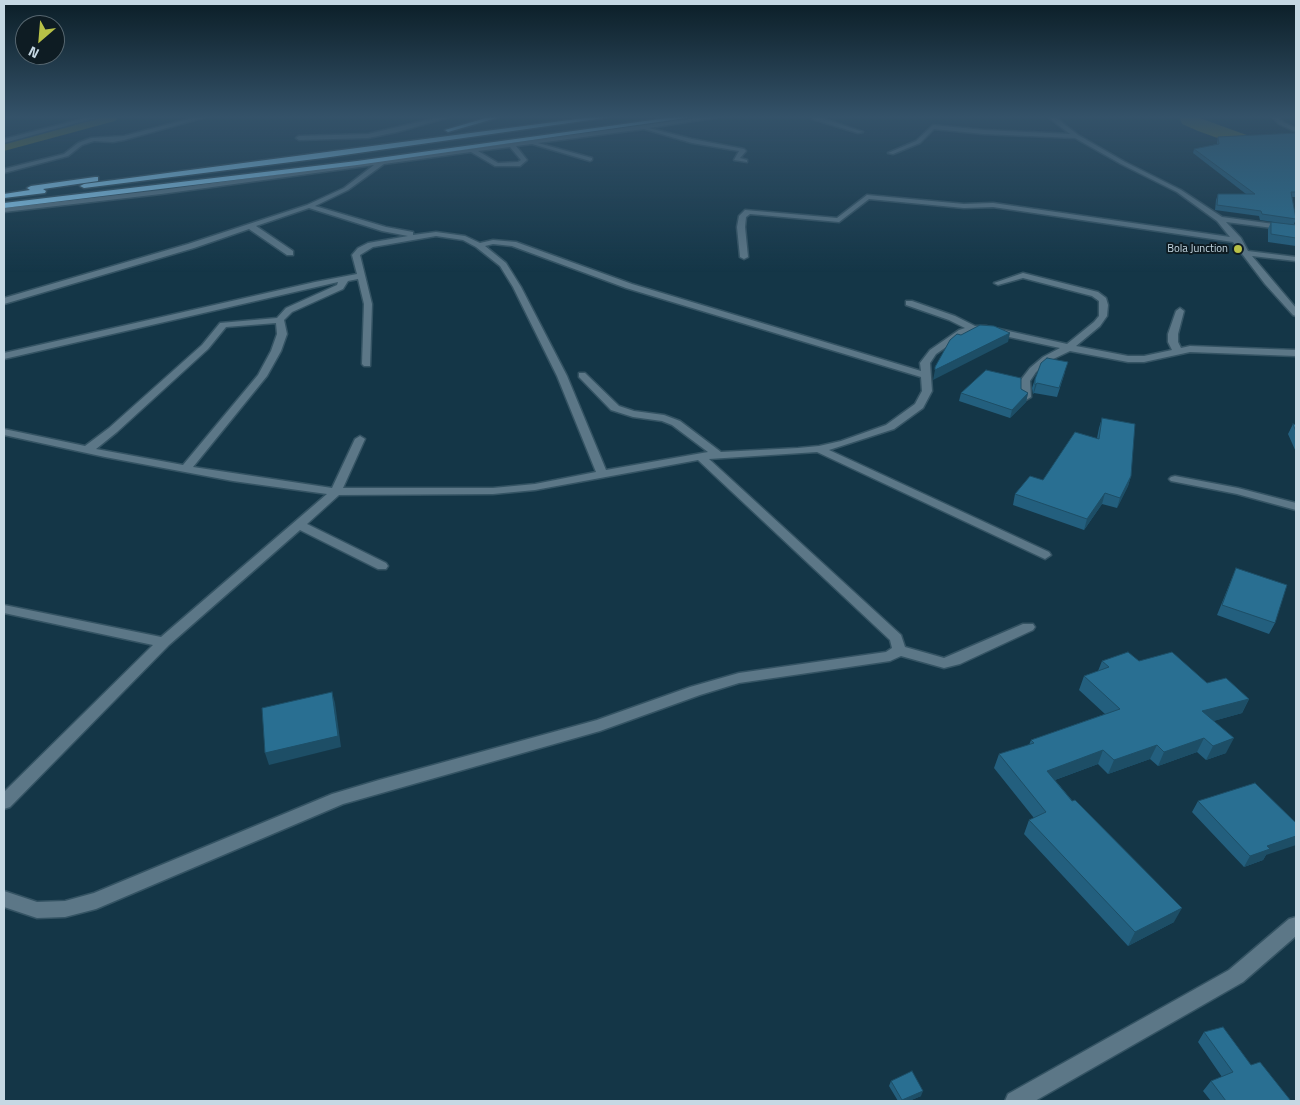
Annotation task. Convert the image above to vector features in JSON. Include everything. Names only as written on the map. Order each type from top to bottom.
[{"type":"highway","points":[[4,191],[181,169]]},
{"type":"highway","points":[[4,196],[255,169]]},
{"type":"highway","points":[[4,201],[266,169]]},
{"type":"highway","points":[[4,206],[275,169]]},
{"type":"street","points":[[4,210],[338,169]]},
{"type":"street","points":[[4,301],[252,226],[309,206],[346,189],[373,169]]},
{"type":"street","points":[[1134,169],[1179,191],[1220,219],[1248,253],[1268,282],[1296,313]]},
{"type":"street","points":[[744,257],[741,227],[743,216],[748,212],[839,220],[867,197],[964,206],[993,205],[1238,240]]},
{"type":"street","points":[[309,206],[384,230],[418,236]]},
{"type":"street","points":[[1220,219],[1296,229]]},
{"type":"street","points":[[252,226],[290,253]]},
{"type":"street","points":[[367,364],[368,304],[356,255],[361,250],[371,246],[418,236],[453,235],[479,245],[502,265],[517,287],[562,376],[602,474]]},
{"type":"street","points":[[479,245],[493,242],[513,244],[629,286],[927,376]]},
{"type":"street","points":[[1248,253],[1296,258]]},
{"type":"street","points":[[998,283],[1023,275],[1028,276],[1095,294],[1102,300],[1104,305],[1103,316],[1097,324],[1068,348],[1046,359],[1033,370],[1025,381],[1026,397]]},
{"type":"street","points":[[4,356],[345,278],[361,276]]},
{"type":"street","points":[[87,450],[113,430],[205,347],[223,325],[280,320],[289,310],[340,287],[345,278]]},
{"type":"street","points":[[909,303],[952,318],[973,329]]},
{"type":"street","points":[[213,308],[223,325]]},
{"type":"street","points":[[1178,352],[1173,342],[1173,334],[1180,311]]},
{"type":"street","points":[[186,469],[262,376],[276,351],[282,334],[280,320]]},
{"type":"street","points":[[4,432],[186,469],[336,492],[492,491],[535,487],[700,456],[820,448],[890,427],[919,406],[927,391],[926,363],[933,352],[962,332],[973,329],[986,329],[1068,348],[1128,359],[1144,359],[1201,349],[1296,353]]},
{"type":"street","points":[[582,375],[615,408],[633,414],[664,418],[676,423],[717,454]]},
{"type":"street","points":[[4,802],[164,642],[336,492],[360,439]]},
{"type":"street","points":[[820,448],[1045,555]]},
{"type":"street","points":[[700,456],[896,638],[899,650]]},
{"type":"street","points":[[1175,479],[1238,491],[1296,508]]},
{"type":"street","points":[[299,525],[382,566]]},
{"type":"street","points":[[4,609],[164,642]]},
{"type":"street","points":[[899,650],[928,660],[944,663],[956,660],[1028,626]]},
{"type":"street","points":[[4,899],[37,910],[73,907],[96,901],[338,799],[379,786],[600,725],[695,691],[739,678],[890,656],[899,650]]},
{"type":"street","points":[[1016,1101],[1236,976],[1296,925]]},
{"type":"building","points":[[1221,169],[1296,169],[1296,192],[1291,192],[1296,219],[1262,214],[1261,211],[1217,205],[1218,194],[1255,194]]},
{"type":"building","points":[[1271,222],[1296,225],[1296,238],[1271,234]]},
{"type":"building","points":[[980,325],[994,326],[1010,333],[935,370],[950,340],[957,334],[961,335]]},
{"type":"building","points":[[1047,358],[1068,362],[1059,388],[1037,383],[1035,385],[1035,379],[1041,363]]},
{"type":"building","points":[[986,370],[1021,378],[1021,389],[1028,393],[1012,410],[961,393]]},
{"type":"building","points":[[1102,418],[1135,424],[1131,476],[1120,498],[1105,493],[1087,519],[1015,494],[1030,476],[1043,480],[1075,432],[1099,439]]},
{"type":"building","points":[[1236,568],[1287,585],[1275,623],[1222,605]]},
{"type":"building","points":[[1128,652],[1139,661],[1172,652],[1207,683],[1226,678],[1249,699],[1202,711],[1234,738],[1213,746],[1204,738],[1164,752],[1157,745],[1114,760],[1103,750],[1047,771],[1072,801],[1075,800],[1182,908],[1135,932],[1029,820],[1046,812],[999,754],[1034,743],[1031,740],[1120,709],[1084,676],[1109,667],[1102,661]]},
{"type":"building","points":[[332,692],[338,736],[265,753],[262,708]]},
{"type":"building","points":[[1255,783],[1296,823],[1296,836],[1267,846],[1270,849],[1250,856],[1198,801]]},
{"type":"building","points":[[1223,1027],[1251,1065],[1260,1062],[1291,1101],[1226,1101],[1211,1081],[1233,1072],[1204,1032]]},
{"type":"building","points":[[912,1071],[923,1091],[902,1100],[891,1081]]},
{"type":"place","name":"Bola Junction","points":[[1238,249]]}]
